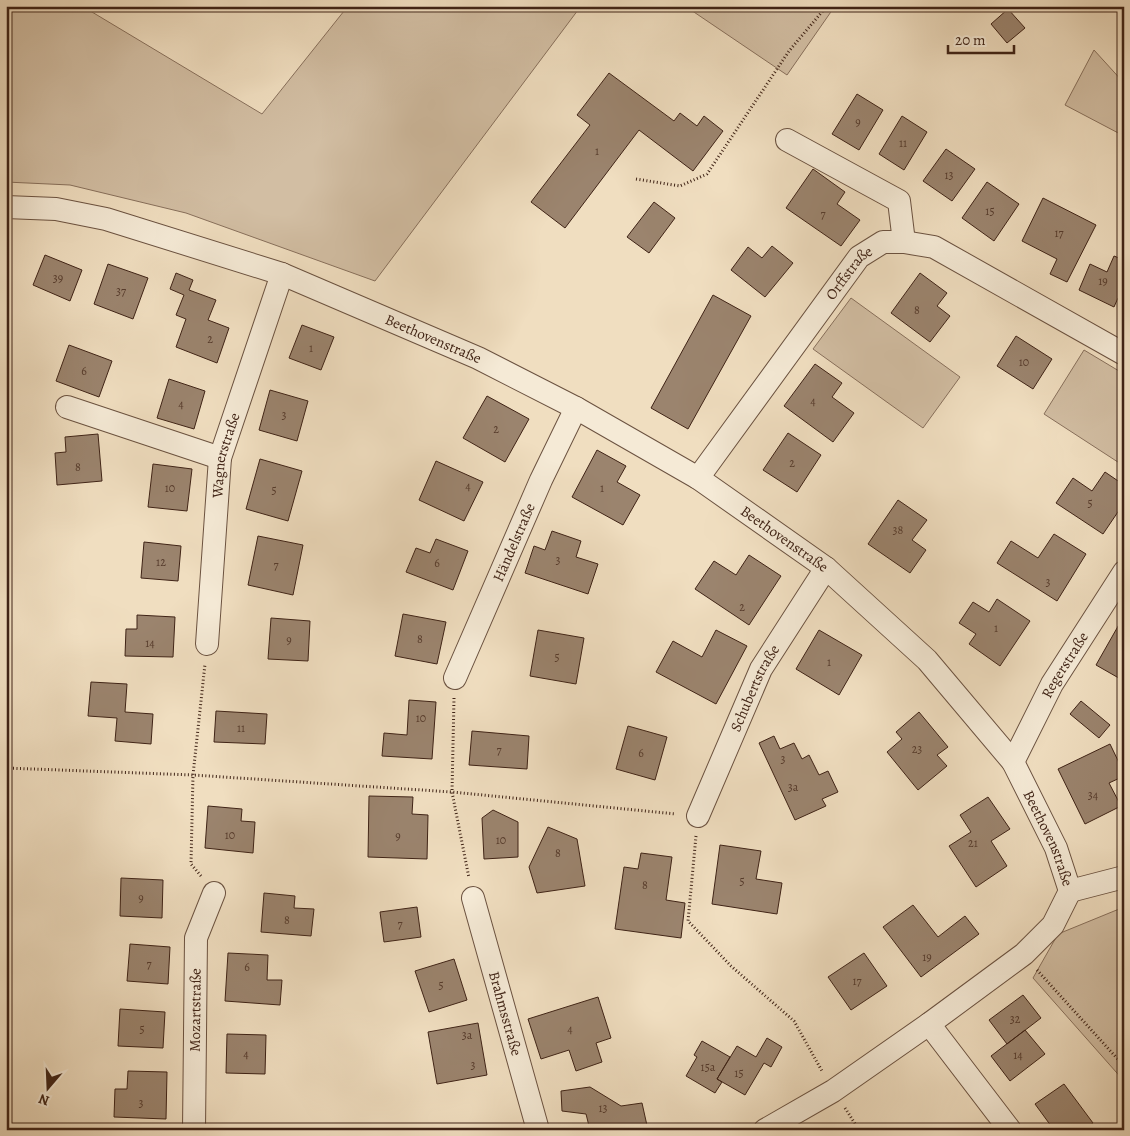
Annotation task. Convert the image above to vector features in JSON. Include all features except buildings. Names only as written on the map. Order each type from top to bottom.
[{"type":"street","points":[[787,140],[899,201],[904,242]]},
{"type":"street","name":"Beethovenstraße","points":[[6,207],[56,210],[106,219],[282,274],[478,358],[576,408],[698,478],[826,568],[927,660],[1013,762],[1056,848],[1070,891],[1053,925],[1024,954],[929,1024],[833,1091],[765,1130]]},
{"type":"street","name":"Orffstraße","points":[[698,478],[859,257],[883,242],[904,242],[934,247],[1124,354]]},
{"type":"street","name":"Wagnerstraße","points":[[207,644],[220,458],[282,274]]},
{"type":"street","points":[[67,407],[220,458]]},
{"type":"street","name":"Händelstraße","points":[[455,678],[540,480],[576,408]]},
{"type":"street","name":"Schubertstraße","points":[[698,816],[761,669],[826,568]]},
{"type":"street","name":"Regerstraße","points":[[1013,762],[1052,684],[1124,572]]},
{"type":"street","points":[[1070,891],[1124,878]]},
{"type":"street","name":"Mozartstraße","points":[[194,1130],[196,938],[214,893]]},
{"type":"street","name":"Brahmsstraße","points":[[473,898],[538,1130]]},
{"type":"street","points":[[929,1024],[1010,1130]]},
{"type":"path","points":[[636,179],[680,186],[706,174],[789,51],[827,6]]},
{"type":"path","points":[[207,644],[193,775],[191,864],[214,893]]},
{"type":"path","points":[[455,678],[452,792],[473,898]]},
{"type":"path","points":[[6,768],[193,775],[452,792],[698,816],[688,921],[731,966],[794,1021],[833,1091]]},
{"type":"path","points":[[1024,954],[1124,1066]]},
{"type":"shaded area","points":[[6,6],[82,6],[262,114],[348,6],[581,6],[375,281],[186,213],[70,185],[6,182]]},
{"type":"shaded area","points":[[685,6],[835,6],[787,75]]},
{"type":"shaded area","points":[[1094,50],[1124,83],[1124,136],[1065,105]]},
{"type":"shaded area","points":[[851,298],[960,377],[923,428],[813,349]]},
{"type":"shaded area","points":[[1084,350],[1124,374],[1124,466],[1044,414]]},
{"type":"shaded area","points":[[1124,907],[1124,1081],[1033,978],[1058,934]]}]
